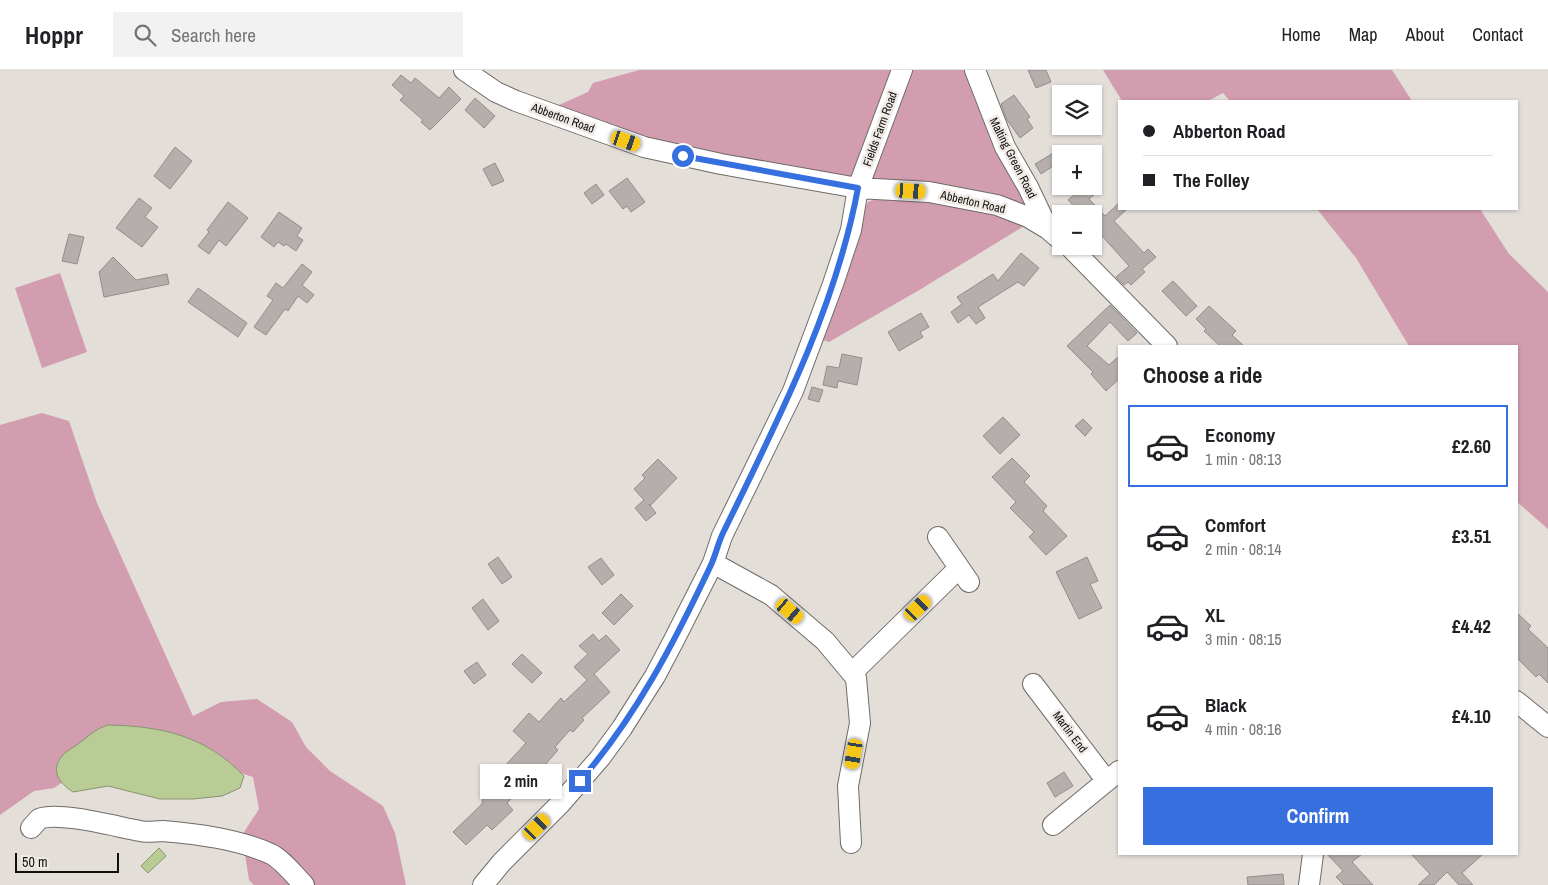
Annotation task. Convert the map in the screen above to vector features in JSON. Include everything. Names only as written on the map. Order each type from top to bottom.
[{"type":"street","name":"Abberton Road","points":[[464,70],[496,92],[644,147],[721,164],[858,188],[929,192],[997,205],[1028,217],[1052,232]]},
{"type":"street","name":"Fields Farm Road","points":[[483,885],[502,862],[560,804],[600,758],[622,728],[655,676],[712,563],[722,536],[793,391],[851,230],[858,188],[902,70]]},
{"type":"street","name":"Malting Green Road","points":[[974,70],[1005,147],[1052,229]]},
{"type":"street","points":[[1078,255],[1166,345]]},
{"type":"street","points":[[852,673],[964,576],[938,537]]},
{"type":"street","points":[[712,563],[771,595],[825,641],[856,678],[860,723],[848,786],[851,843]]},
{"type":"street","name":"Martin End","points":[[1033,684],[1113,776]]},
{"type":"street","points":[[1518,703],[1548,727]]},
{"type":"street","points":[[1053,825],[1113,776]]},
{"type":"street","points":[[32,828],[39,819],[55,817],[108,824],[141,832],[171,832],[223,840],[273,855],[304,885]]},
{"type":"street","points":[[1309,885],[1313,855]]},
{"type":"shaded area","points":[[639,70],[898,70],[858,173],[847,178],[627,136],[550,109],[588,92],[593,83]]},
{"type":"shaded area","points":[[906,70],[969,70],[1028,208],[871,179]]},
{"type":"shaded area","points":[[1103,70],[1392,70],[1411,100],[1229,100],[1223,93],[1210,100],[1121,100]]},
{"type":"shaded area","points":[[880,197],[990,208],[1029,223],[829,342],[823,340],[861,213],[868,202]]},
{"type":"shaded area","points":[[1318,210],[1481,210],[1509,254],[1548,292],[1548,529],[1518,503],[1518,345],[1408,345],[1356,258]]},
{"type":"shaded area","points":[[60,273],[87,352],[42,368],[15,288]]},
{"type":"shaded area","points":[[42,413],[69,421],[97,503],[193,716],[221,702],[257,699],[292,722],[306,747],[330,771],[383,806],[395,833],[406,885],[254,885],[249,880],[242,835],[259,809],[253,777],[186,756],[79,771],[54,788],[34,791],[0,815],[0,425]]},
{"type":"shaded area","points":[[108,725],[165,731],[199,743],[229,762],[244,776],[240,788],[222,796],[193,799],[160,799],[108,786],[73,792],[60,781],[57,772],[58,761],[76,745]]},
{"type":"shaded area","points":[[159,848],[166,856],[148,873],[141,866]]},
{"type":"building","points":[[1028,70],[1046,70],[1051,82],[1036,88]]},
{"type":"building","points":[[401,75],[411,83],[415,78],[439,98],[449,87],[461,99],[430,130],[421,122],[423,120],[400,100],[404,96],[392,85]]},
{"type":"building","points":[[1014,95],[1030,117],[1027,119],[1033,128],[1020,138],[1007,120],[1001,104]]},
{"type":"building","points":[[475,98],[495,116],[484,128],[465,110]]},
{"type":"building","points":[[175,147],[192,161],[170,189],[154,176]]},
{"type":"building","points":[[1052,154],[1052,167],[1041,174],[1035,164]]},
{"type":"building","points":[[495,163],[504,181],[492,186],[483,169]]},
{"type":"building","points":[[627,178],[645,202],[631,212],[627,206],[623,209],[609,191]]},
{"type":"building","points":[[596,184],[604,195],[592,204],[584,193]]},
{"type":"building","points":[[1074,195],[1094,195],[1089,199],[1095,205],[1073,205],[1068,200]]},
{"type":"building","points":[[139,198],[152,208],[145,217],[158,227],[142,247],[116,228]]},
{"type":"building","points":[[228,202],[248,218],[226,246],[219,240],[209,254],[198,246],[209,232],[207,230]]},
{"type":"building","points":[[1118,204],[1118,210],[1126,210],[1114,221],[1144,253],[1148,249],[1156,257],[1142,269],[1145,272],[1131,285],[1128,282],[1124,285],[1116,277],[1129,266],[1102,236],[1102,213],[1105,216]]},
{"type":"building","points":[[279,212],[302,228],[297,236],[303,240],[296,251],[286,244],[284,246],[278,242],[274,247],[261,237]]},
{"type":"building","points":[[69,234],[84,237],[77,264],[62,261]]},
{"type":"building","points":[[1021,253],[1039,268],[1024,286],[1018,282],[978,307],[985,318],[976,324],[969,315],[958,323],[951,312],[962,304],[957,297],[993,274],[998,281]]},
{"type":"building","points":[[113,257],[136,280],[167,274],[169,284],[104,297],[99,272]]},
{"type":"building","points":[[302,264],[312,272],[302,285],[314,295],[307,303],[298,296],[288,311],[285,309],[266,335],[254,327],[273,300],[267,296],[276,283],[283,288]]},
{"type":"building","points":[[1173,281],[1197,306],[1186,316],[1162,291]]},
{"type":"building","points":[[198,288],[247,323],[238,337],[188,302]]},
{"type":"building","points":[[1110,305],[1137,333],[1128,341],[1110,322],[1087,346],[1109,365],[1118,357],[1118,380],[1106,391],[1091,374],[1093,372],[1067,346]]},
{"type":"building","points":[[1209,306],[1236,331],[1232,335],[1243,345],[1219,345],[1204,331],[1206,329],[1196,319]]},
{"type":"building","points":[[921,313],[929,327],[920,332],[923,337],[899,351],[888,332]]},
{"type":"building","points":[[842,354],[862,358],[857,385],[838,381],[837,388],[823,385],[827,366],[839,368]]},
{"type":"building","points":[[812,387],[823,390],[819,402],[808,399]]},
{"type":"building","points":[[1003,417],[1020,435],[1000,454],[983,436]]},
{"type":"building","points":[[1083,419],[1092,428],[1085,436],[1075,426]]},
{"type":"building","points":[[1012,458],[1030,476],[1024,482],[1047,506],[1043,511],[1067,536],[1046,555],[1029,537],[1034,532],[1010,508],[1016,502],[992,477]]},
{"type":"building","points":[[658,459],[677,478],[650,506],[656,513],[646,521],[635,508],[644,500],[634,489],[645,478],[642,475]]},
{"type":"building","points":[[498,557],[512,577],[502,584],[488,564]]},
{"type":"building","points":[[1087,557],[1098,581],[1090,584],[1102,608],[1079,619],[1056,572]]},
{"type":"building","points":[[601,558],[614,575],[602,585],[588,567]]},
{"type":"building","points":[[621,594],[633,606],[614,625],[602,613]]},
{"type":"building","points":[[483,599],[499,621],[488,630],[472,608]]},
{"type":"building","points":[[1518,614],[1531,626],[1528,629],[1548,648],[1548,683],[1539,674],[1536,677],[1518,659]]},
{"type":"building","points":[[593,634],[599,641],[606,635],[620,650],[594,674],[610,692],[582,718],[584,720],[573,732],[570,730],[555,747],[558,750],[531,781],[530,779],[507,803],[513,810],[492,830],[487,825],[466,845],[453,832],[482,804],[485,781],[490,782],[526,743],[513,731],[529,713],[539,722],[561,698],[564,702],[587,680],[574,667],[588,654],[579,646]]},
{"type":"building","points":[[522,654],[542,673],[532,683],[512,664]]},
{"type":"building","points":[[477,662],[486,675],[474,684],[464,671]]},
{"type":"building","points":[[1064,772],[1073,786],[1055,797],[1047,783]]},
{"type":"building","points":[[1328,855],[1361,855],[1352,862],[1373,885],[1344,885],[1336,877],[1343,871]]},
{"type":"building","points":[[1412,855],[1482,855],[1462,873],[1473,885],[1459,885],[1447,872],[1434,885],[1418,885],[1430,874]]},
{"type":"building","points":[[1283,874],[1284,885],[1248,885],[1247,877]]},
{"type":"route","points":[[580,781],[622,728],[655,676],[712,563],[722,536],[793,391],[851,230],[858,188],[683,156]]}]
